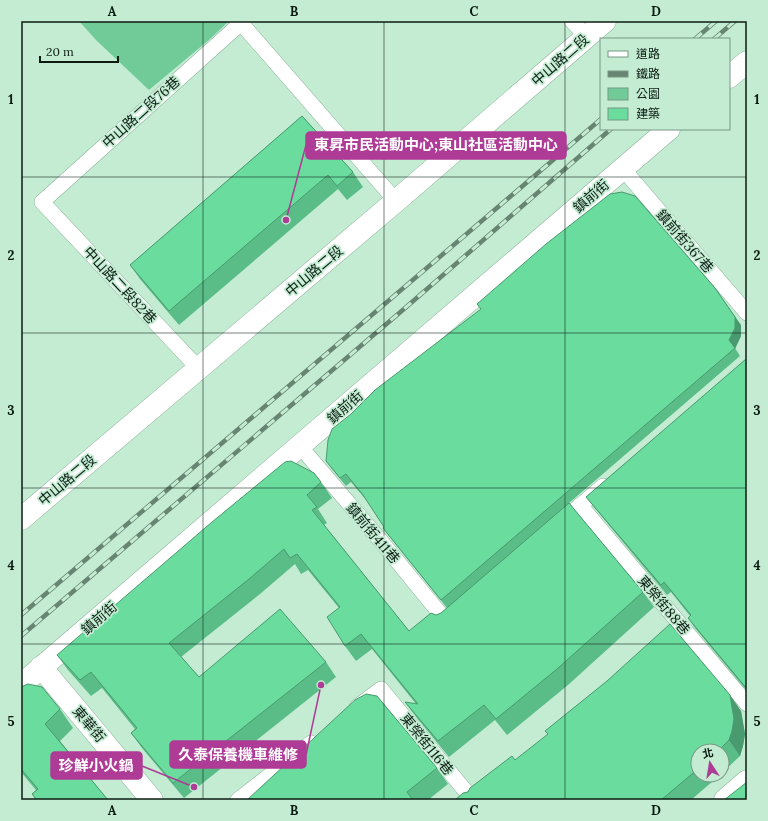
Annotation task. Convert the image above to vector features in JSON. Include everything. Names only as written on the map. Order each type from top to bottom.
[{"type":"street","name":"中山路二段","points":[[21,519],[396,201],[580,29],[605,21]]},
{"type":"street","points":[[730,76],[747,62]]},
{"type":"street","name":"鎮前街","points":[[21,684],[668,130]]},
{"type":"street","name":"東華街","points":[[41,667],[152,800]]},
{"type":"street","points":[[725,800],[747,781]]},
{"type":"lane","name":"中山路二段76巷","points":[[42,202],[242,22],[396,201]]},
{"type":"lane","name":"鎮前街367巷","points":[[622,169],[747,313]]},
{"type":"lane","name":"中山路二段82巷","points":[[42,202],[199,368]]},
{"type":"lane","name":"鎮前街411巷","points":[[300,446],[380,540],[446,621],[463,606]]},
{"type":"lane","points":[[551,530],[616,474]]},
{"type":"lane","name":"東榮街88巷","points":[[580,505],[747,704]]},
{"type":"lane","points":[[669,634],[680,624]]},
{"type":"lane","name":"東榮街116巷","points":[[344,718],[381,688],[473,800]]},
{"type":"lane","points":[[238,800],[325,732]]},
{"type":"green space","points":[[79,21],[229,21],[210,39],[149,90],[96,40]]},
{"type":"building","points":[[302,116],[353,172],[337,186],[328,175],[169,311],[130,265]]},
{"type":"building","points":[[622,192],[635,196],[715,288],[735,317],[735,328],[729,340],[735,348],[441,600],[383,528],[384,527],[363,495],[346,474],[340,478],[326,461],[328,440],[332,429],[351,414],[375,390],[481,309],[477,304],[546,244],[610,194]]},
{"type":"building","points":[[746,359],[747,689],[688,618],[691,615],[664,582],[661,585],[586,497]]},
{"type":"building","points":[[291,461],[314,473],[321,482],[307,495],[317,507],[312,510],[409,631],[431,613],[436,615],[441,613],[569,503],[643,592],[557,669],[496,719],[484,705],[438,741],[405,702],[418,704],[361,634],[345,646],[327,617],[340,607],[297,554],[290,558],[284,549],[169,643],[199,677],[280,609],[326,662],[173,783],[131,733],[137,728],[91,672],[80,680],[57,655],[212,522],[285,462]]},
{"type":"building","points":[[670,624],[730,695],[734,719],[729,740],[726,743],[690,743],[690,776],[661,800],[455,800],[463,793],[468,792],[470,788],[512,756],[515,760],[548,734],[545,731],[607,681]]},
{"type":"building","points":[[28,684],[42,687],[60,709],[45,724],[108,800],[37,800],[32,794],[38,789],[21,769],[21,687]]},
{"type":"building","points":[[366,694],[377,696],[437,768],[407,792],[413,800],[247,800],[355,700]]},
{"type":"building","points":[[747,782],[747,800],[724,800]]},
{"type":"railway","points":[[696,38],[716,21]]},
{"type":"railway","points":[[715,38],[735,21]]},
{"type":"railway","points":[[21,615],[600,120]]},
{"type":"railway","points":[[21,636],[404,309],[610,130]]},
{"type":"place","name":"東昇市民活動中心;東山社區活動中心","points":[[286,220]]},
{"type":"place","name":"久泰保養機車維修","points":[[321,685]]},
{"type":"place","name":"珍鮮小火鍋","points":[[194,787]]}]
